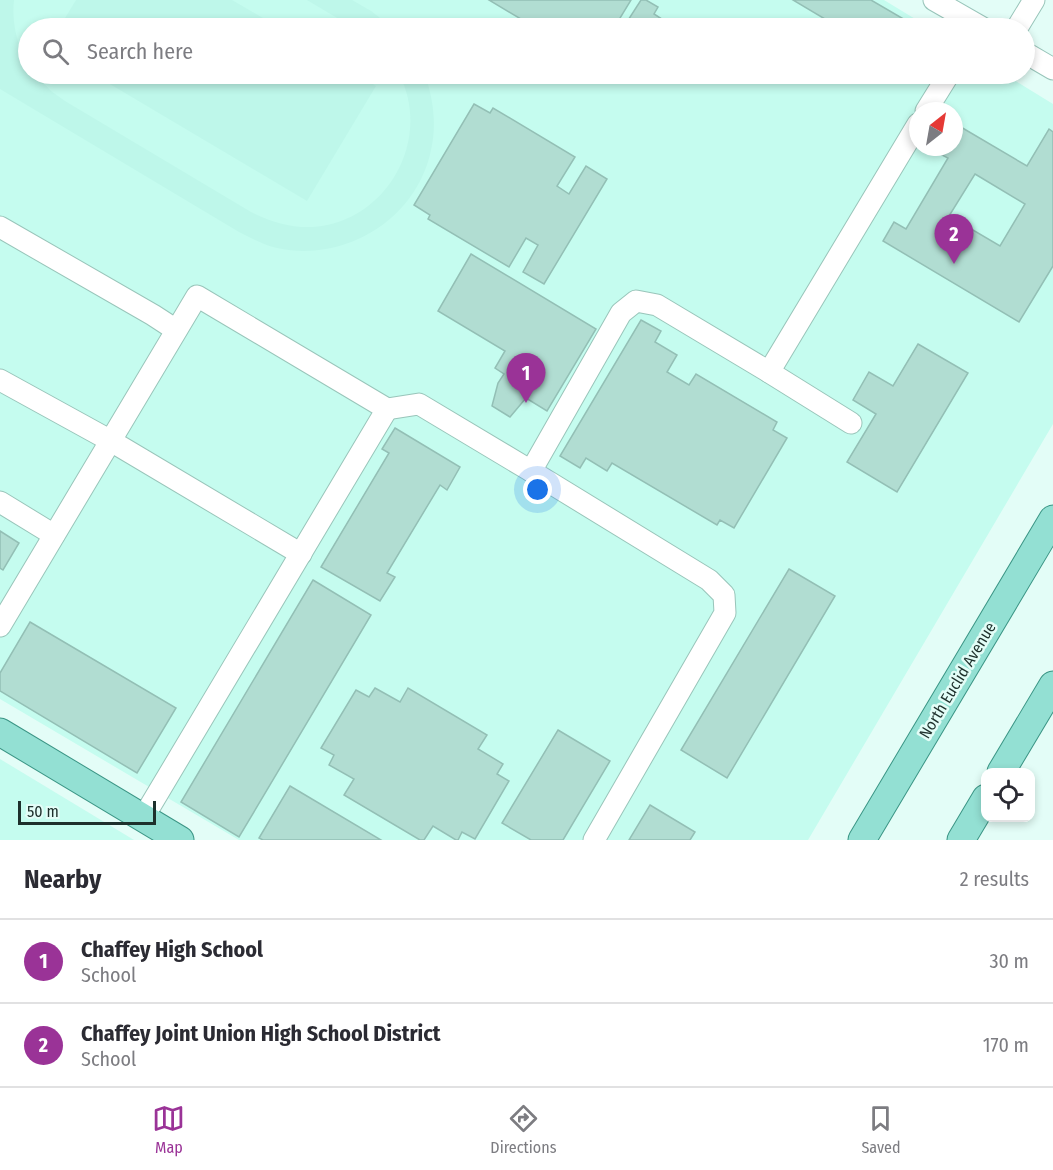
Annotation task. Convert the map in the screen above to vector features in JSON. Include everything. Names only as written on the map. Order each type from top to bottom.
[{"type":"main road","name":"North Euclid Avenue","points":[[862,840],[1053,519]]},
{"type":"main road","points":[[1004,768],[1049,702]]},
{"type":"main road","points":[[0,732],[174,838]]},
{"type":"main road","points":[[960,840],[981,806]]},
{"type":"street","points":[[934,0],[970,18]]},
{"type":"street","points":[[1023,18],[1034,0]]},
{"type":"street","points":[[1035,58],[1053,69]]},
{"type":"street","points":[[932,102],[943,84]]},
{"type":"street","points":[[769,372],[909,139]]},
{"type":"street","points":[[0,226],[176,330]]},
{"type":"street","points":[[0,626],[197,296],[387,410],[419,404],[709,580],[724,595],[725,613],[594,840]]},
{"type":"street","points":[[531,471],[621,313],[636,301],[657,305],[851,423]]},
{"type":"street","points":[[0,380],[111,441],[301,554]]},
{"type":"street","points":[[143,818],[387,410]]},
{"type":"street","points":[[0,502],[54,535]]},
{"type":"shaded area","points":[[0,0],[884,0],[914,18],[18,18],[18,84],[1020,84],[1053,104],[1053,424],[808,840],[239,840],[0,699]]},
{"type":"shaded area","points":[[0,0],[14,0],[13,13],[18,40],[18,84],[44,84],[65,101],[251,212],[281,224],[305,227],[339,222],[362,210],[382,194],[396,173],[406,150],[410,125],[408,99],[403,84],[428,84],[434,131],[423,175],[411,197],[394,215],[374,230],[352,242],[328,249],[303,251],[277,248],[239,232],[0,89]]},
{"type":"shaded area","points":[[76,0],[232,0],[263,18],[65,18]]},
{"type":"shaded area","points":[[307,0],[352,0],[380,18],[337,18]]},
{"type":"shaded area","points":[[110,84],[373,84],[376,86],[307,201]]},
{"type":"shaded area","points":[[0,759],[134,840],[0,840]]},
{"type":"building","points":[[489,0],[631,0],[620,18],[519,18]]},
{"type":"building","points":[[641,0],[646,0],[658,7],[654,14],[660,18],[629,18]]},
{"type":"building","points":[[793,0],[871,0],[902,18],[823,18]]},
{"type":"building","points":[[474,104],[490,113],[493,108],[575,157],[557,186],[569,194],[586,166],[607,179],[544,284],[523,272],[538,245],[526,238],[509,267],[428,219],[430,215],[414,205]]},
{"type":"building","points":[[963,128],[1027,166],[1049,129],[1053,132],[1053,266],[1019,322],[883,241],[894,222],[906,229],[948,158],[944,156],[963,156]],"holes":[[[975,174],[1025,204],[1000,246],[949,216]]]},
{"type":"building","points":[[471,254],[596,329],[547,411],[526,398],[510,417],[492,406],[498,383],[504,374],[495,368],[505,351],[438,311]]},
{"type":"building","points":[[641,320],[661,331],[655,342],[677,355],[667,372],[689,385],[696,374],[777,422],[773,430],[787,438],[734,528],[720,520],[717,525],[612,463],[607,471],[586,458],[580,468],[560,456]]},
{"type":"building","points":[[918,344],[968,373],[897,492],[847,462],[876,414],[853,400],[869,372],[893,386]]},
{"type":"building","points":[[395,428],[460,467],[447,490],[440,485],[387,573],[395,577],[380,601],[321,567],[389,453],[382,449]]},
{"type":"building","points":[[0,531],[19,543],[3,570],[0,568]]},
{"type":"building","points":[[789,569],[835,596],[727,778],[681,750]]},
{"type":"building","points":[[313,580],[371,615],[239,837],[181,802]]},
{"type":"building","points":[[30,622],[176,708],[137,773],[0,691],[0,673]]},
{"type":"building","points":[[375,688],[400,702],[408,688],[487,735],[478,749],[503,764],[497,774],[509,781],[475,839],[462,832],[456,840],[433,826],[424,840],[420,840],[344,795],[354,779],[329,765],[334,755],[321,748],[356,690],[369,697]]},
{"type":"building","points":[[558,730],[610,761],[563,840],[531,840],[502,823]]},
{"type":"building","points":[[290,786],[381,840],[263,840],[259,838]]},
{"type":"building","points":[[650,805],[695,832],[690,840],[629,840]]},
{"type":"place","name":"Chaffey Joint Union High School District","points":[[954,264]]},
{"type":"place","name":"Chaffey High School","points":[[526,403]]}]
